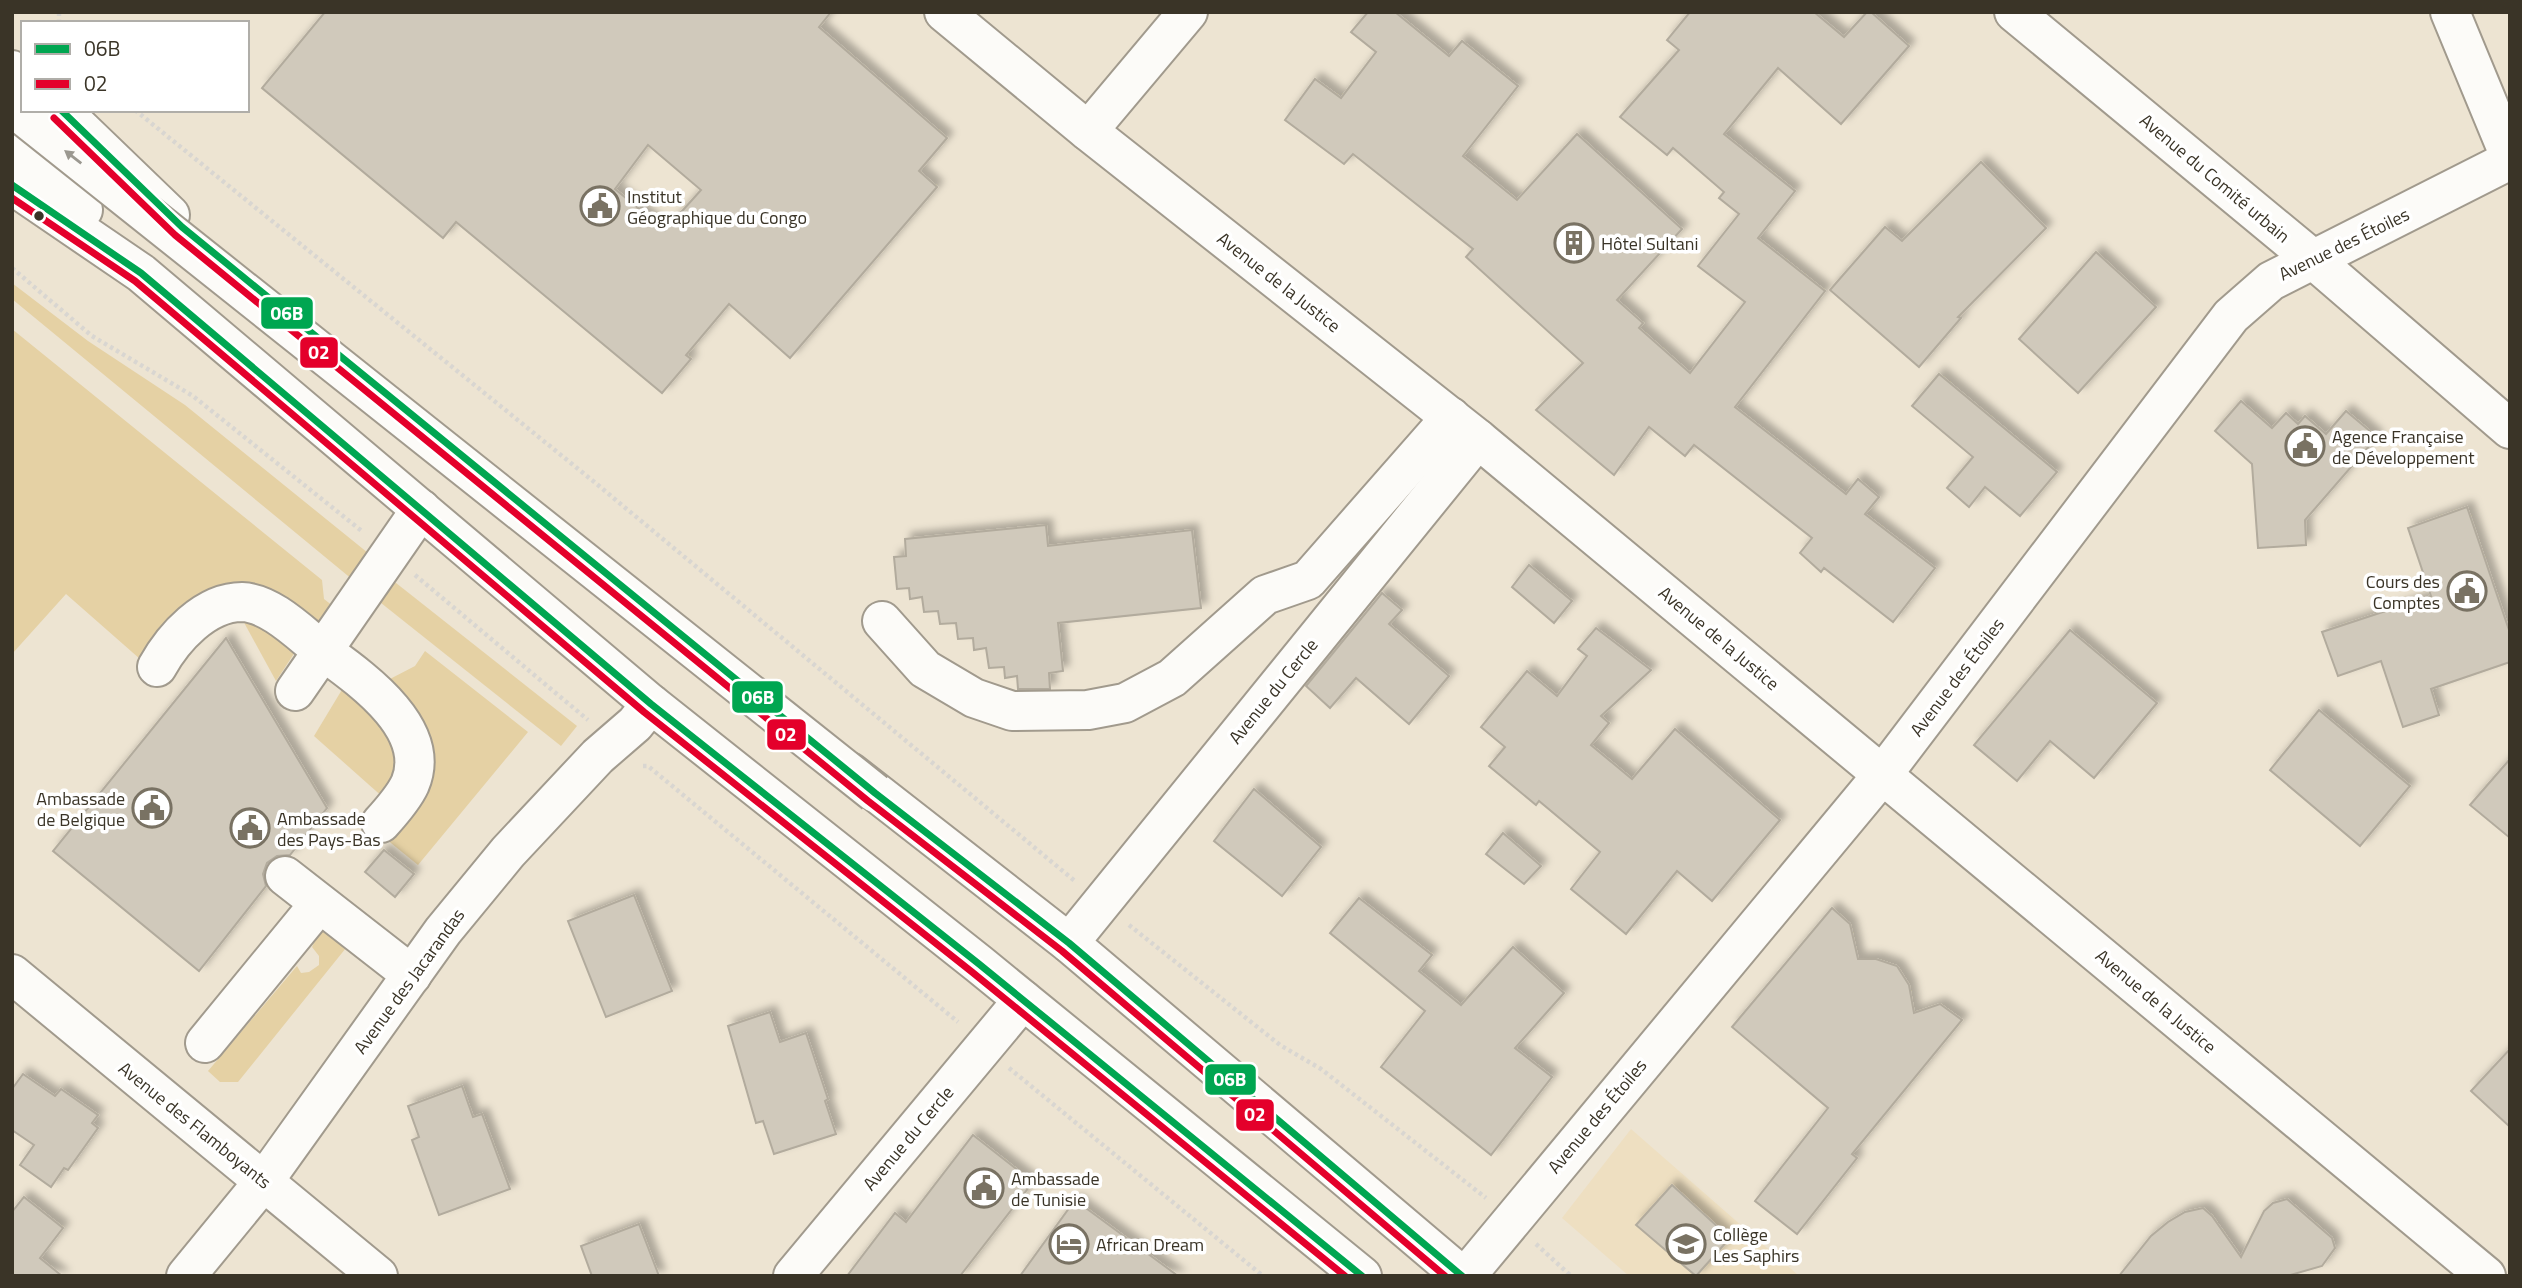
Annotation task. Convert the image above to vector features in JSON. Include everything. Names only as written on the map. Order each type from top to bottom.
[{"type":"main road","name":"Avenue de la Justice","points":[[944,12],[1088,131],[1464,428],[2486,1276]]},
{"type":"main road","points":[[1088,131],[1188,12]]},
{"type":"main road","name":"Avenue du Comité urbain","points":[[2014,12],[2315,261],[2510,429]]},
{"type":"main road","points":[[2450,12],[2510,159]]},
{"type":"main road","points":[[12,107],[875,793],[1069,943],[1464,1276]]},
{"type":"main road","points":[[12,130],[26,115],[37,112]]},
{"type":"main road","points":[[46,112],[68,116],[182,227],[875,793]]},
{"type":"main road","points":[[12,150],[837,851]]},
{"type":"main road","name":"Avenue des Étoiles","points":[[1464,1276],[1884,774],[2231,316],[2271,281],[2315,261],[2510,159]]},
{"type":"main road","points":[[17,186],[141,272],[651,704],[1023,1000],[1362,1276]]},
{"type":"main road","points":[[882,621],[925,669],[975,698],[1012,711],[1051,713],[1125,703],[1172,678],[1265,595],[1308,580],[1464,428]]},
{"type":"main road","name":"Avenue du Cercle","points":[[1069,943],[1464,428]]},
{"type":"main road","points":[[295,691],[392,555],[421,509]]},
{"type":"main road","points":[[157,667],[166,650],[183,632],[214,607],[243,602],[285,621],[379,694],[407,732],[413,757],[410,785],[381,823]]},
{"type":"main road","name":"Avenue des Jacarandas","points":[[186,1276],[264,1181],[443,931],[508,852],[598,756],[635,724],[651,704]]},
{"type":"main road","points":[[285,876],[412,975]]},
{"type":"main road","points":[[205,1043],[319,904]]},
{"type":"main road","name":"Avenue des Flamboyants","points":[[12,974],[378,1276]]},
{"type":"main road","name":"Avenue du Cercle","points":[[793,1276],[1023,1000]]},
{"type":"path","points":[[137,112],[593,481],[1102,903],[1280,1045],[1321,1069],[1497,1207]]},
{"type":"path","points":[[12,268],[92,336],[193,396],[392,555],[587,717],[591,729]]},
{"type":"path","points":[[638,766],[648,766],[968,1030]]},
{"type":"path","points":[[1003,1062],[1263,1276]]},
{"type":"shaded area","points":[[12,283],[88,341],[185,405],[373,557],[353,580],[12,299]]},
{"type":"shaded area","points":[[12,329],[322,580],[324,599],[333,606],[310,631],[259,592],[158,637],[140,659],[66,594],[12,654]]},
{"type":"shaded area","points":[[391,579],[577,726],[561,746],[376,599]]},
{"type":"shaded area","points":[[241,617],[263,622],[297,649],[276,681]]},
{"type":"shaded area","points":[[425,651],[528,732],[418,865],[386,839],[414,804],[388,680],[415,666]]},
{"type":"shaded area","points":[[343,688],[404,746],[385,799],[314,736]]},
{"type":"shaded area","points":[[321,928],[350,943],[238,1082],[220,1082],[208,1071],[297,966],[301,973],[309,972],[319,965],[319,956],[312,947]]},
{"type":"shaded area","points":[[1631,1129],[1798,1275],[1629,1276],[1562,1218]]},
{"type":"building","points":[[325,12],[831,12],[819,27],[947,138],[919,171],[937,187],[790,358],[729,304],[686,355],[691,359],[662,393],[456,222],[443,238],[262,88]],"holes":[[[648,145],[701,190],[665,230],[615,189]]]},
{"type":"building","points":[[1368,12],[1395,12],[1449,56],[1462,41],[1518,86],[1463,156],[1517,200],[1577,134],[1682,229],[1617,300],[1643,323],[1639,328],[1690,373],[1745,302],[1698,266],[1739,214],[1719,198],[1724,192],[1673,148],[1667,155],[1620,117],[1679,50],[1667,40],[1690,12],[1814,12],[1844,37],[1867,12],[1871,12],[1909,46],[1841,124],[1778,68],[1724,134],[1795,191],[1758,238],[1825,291],[1735,407],[1846,494],[1858,479],[1879,497],[1865,514],[1935,568],[1893,622],[1824,568],[1821,572],[1800,553],[1812,538],[1694,445],[1685,456],[1649,427],[1614,475],[1536,410],[1583,363],[1466,257],[1473,249],[1353,154],[1344,164],[1285,120],[1315,79],[1341,98],[1376,52],[1351,32]]},
{"type":"building","points":[[1981,162],[2046,228],[1958,317],[1961,318],[1919,367],[1830,290],[1885,227],[1902,241]]},
{"type":"building","points":[[2096,252],[2156,307],[2078,393],[2019,339]]},
{"type":"building","points":[[1939,374],[2057,472],[2020,516],[1985,487],[1969,507],[1947,488],[1973,457],[1912,406]]},
{"type":"building","points":[[2241,401],[2272,428],[2286,413],[2298,424],[2305,416],[2326,434],[2346,411],[2377,437],[2305,520],[2306,545],[2258,548],[2252,464],[2215,431]]},
{"type":"building","points":[[2467,507],[2510,633],[2510,662],[2431,689],[2439,715],[2403,727],[2381,661],[2338,676],[2322,632],[2431,596],[2408,528]]},
{"type":"building","points":[[1046,525],[1048,546],[1192,530],[1201,608],[1058,623],[1063,671],[1049,673],[1050,689],[1018,689],[1017,676],[1005,678],[1004,667],[989,668],[986,648],[974,650],[973,638],[958,639],[956,623],[940,624],[938,611],[924,612],[922,597],[910,599],[909,588],[897,589],[894,557],[906,556],[905,539]]},
{"type":"building","points":[[1529,565],[1572,601],[1554,623],[1512,587]]},
{"type":"building","points":[[1382,593],[1402,610],[1389,624],[1449,676],[1409,724],[1356,678],[1330,708],[1306,686]]},
{"type":"building","points":[[1596,628],[1651,670],[1601,716],[1609,723],[1591,745],[1632,779],[1675,729],[1780,820],[1712,901],[1677,871],[1626,934],[1571,889],[1600,852],[1539,801],[1536,805],[1489,766],[1505,747],[1481,727],[1527,671],[1557,696],[1587,656],[1578,649]]},
{"type":"building","points":[[2070,630],[2157,703],[2094,778],[2050,741],[2017,781],[1974,745]]},
{"type":"building","points":[[226,638],[327,808],[290,855],[277,856],[267,863],[263,874],[266,886],[199,971],[53,851]]},
{"type":"building","points":[[2319,710],[2410,786],[2360,846],[2270,770]]},
{"type":"building","points":[[2510,759],[2510,838],[2470,805]]},
{"type":"building","points":[[1254,789],[1321,847],[1282,896],[1214,841]]},
{"type":"building","points":[[1503,833],[1541,866],[1524,884],[1486,854]]},
{"type":"building","points":[[384,850],[414,874],[395,897],[365,872]]},
{"type":"building","points":[[634,895],[672,991],[606,1017],[568,921]]},
{"type":"building","points":[[1359,898],[1432,955],[1419,971],[1461,1005],[1513,947],[1564,993],[1515,1048],[1552,1077],[1491,1155],[1381,1067],[1425,1011],[1330,933]]},
{"type":"building","points":[[1832,908],[1850,924],[1858,959],[1876,959],[1897,966],[1909,985],[1914,1013],[1940,1004],[1962,1020],[1852,1154],[1857,1158],[1797,1234],[1755,1201],[1828,1108],[1732,1027]]},
{"type":"building","points":[[770,1012],[780,1042],[806,1033],[828,1099],[825,1101],[836,1134],[774,1154],[763,1121],[756,1123],[728,1026]]},
{"type":"building","points":[[2510,1049],[2510,1127],[2471,1091]]},
{"type":"building","points":[[23,1074],[55,1096],[61,1089],[98,1115],[92,1123],[98,1128],[68,1170],[64,1168],[51,1187],[20,1165],[34,1145],[12,1130],[12,1089]]},
{"type":"building","points":[[462,1086],[473,1117],[482,1114],[510,1189],[439,1215],[412,1140],[419,1137],[408,1106]]},
{"type":"building","points":[[973,1135],[1033,1182],[960,1276],[847,1276],[895,1213],[906,1222]]},
{"type":"building","points":[[1672,1185],[1730,1238],[1696,1276],[1636,1225]]},
{"type":"building","points":[[24,1197],[63,1228],[40,1258],[62,1276],[12,1276],[12,1212]]},
{"type":"building","points":[[2287,1199],[2332,1238],[2335,1248],[2322,1266],[2287,1276],[2119,1276],[2151,1236],[2168,1222],[2185,1212],[2203,1208],[2212,1216],[2241,1257],[2264,1211],[2273,1203]]},
{"type":"building","points":[[1075,1200],[1178,1276],[1020,1276]]},
{"type":"building","points":[[639,1224],[659,1276],[592,1276],[581,1246]]},
{"type":"transit line","name":"06B","points":[[63,112],[182,227],[875,793],[1069,943],[1462,1276]]},
{"type":"transit line","name":"02","points":[[54,118],[175,235],[868,801],[1062,951],[1445,1276]]},
{"type":"transit line","name":"06B","points":[[12,185],[141,273],[651,704],[979,964],[1362,1276]]},
{"type":"transit line","name":"02","points":[[12,198],[135,281],[644,712],[972,972],[1345,1276]]},
{"type":"place","name":"Institut Géographique du Congo","points":[[600,206]]},
{"type":"place","name":"Hôtel Sultani","points":[[1574,243]]},
{"type":"place","name":"Agence Française de Développement","points":[[2305,446]]},
{"type":"place","name":"Cours des Comptes","points":[[2467,591]]},
{"type":"place","name":"Ambassade de Belgique","points":[[152,808]]},
{"type":"place","name":"Ambassade des Pays-Bas","points":[[250,828]]},
{"type":"place","name":"Ambassade de Tunisie","points":[[984,1188]]},
{"type":"place","name":"African Dream","points":[[1069,1244]]},
{"type":"place","name":"Collège Les Saphirs","points":[[1686,1244]]}]
